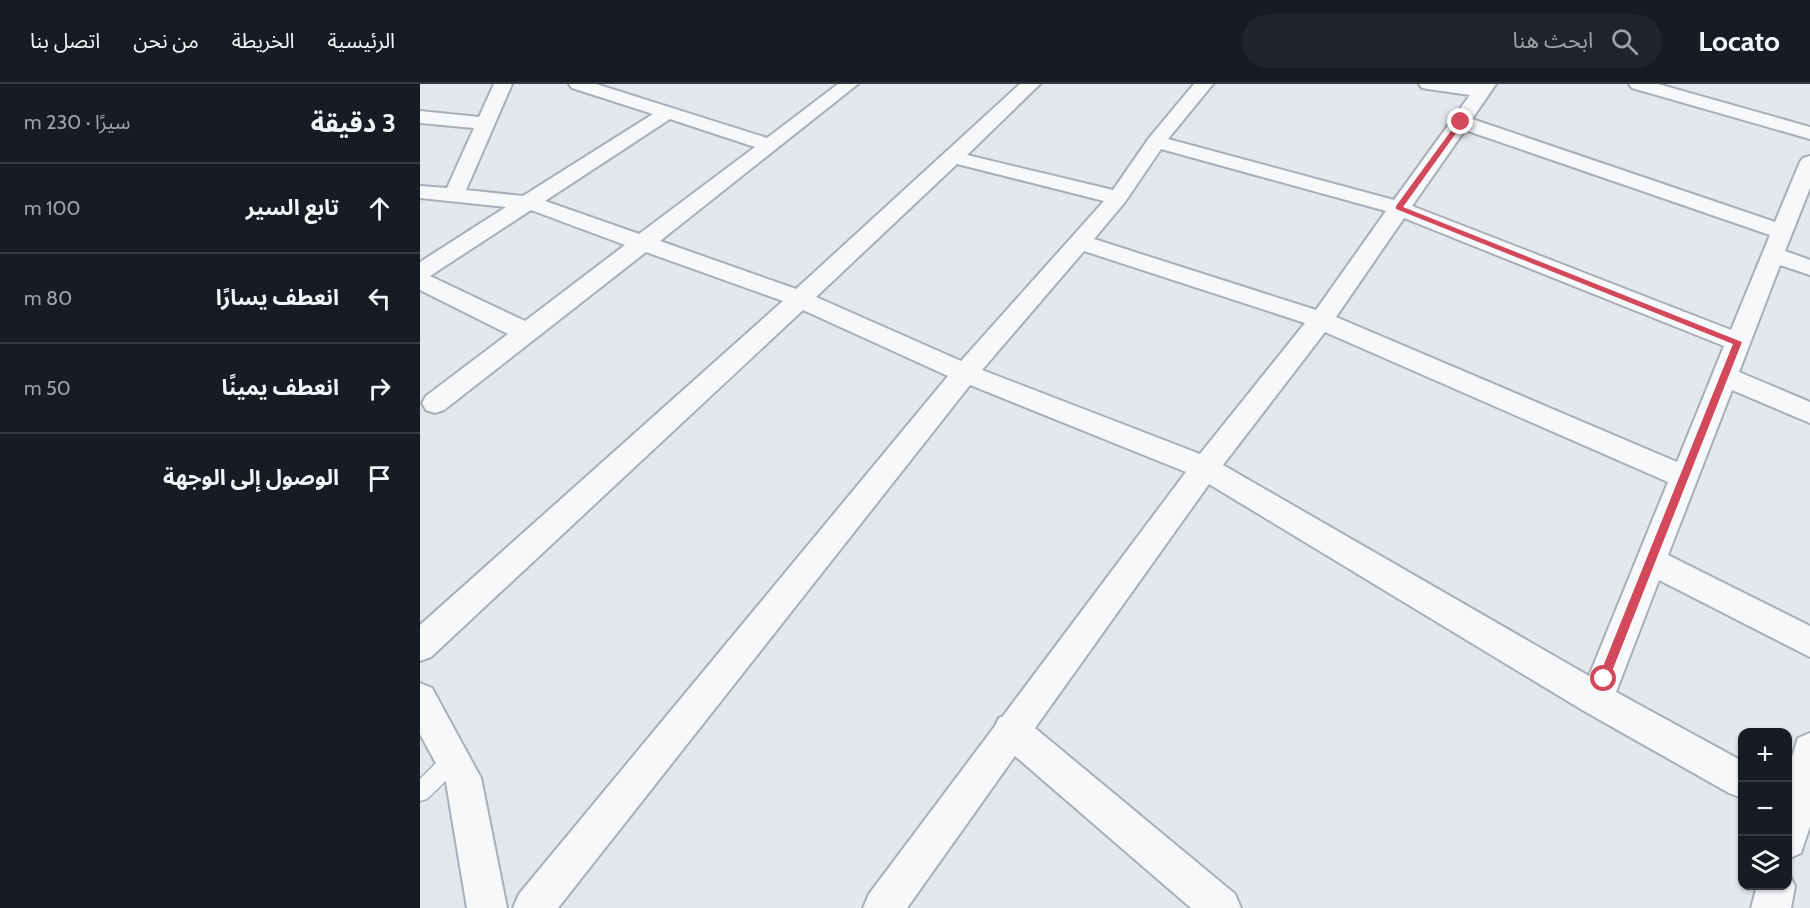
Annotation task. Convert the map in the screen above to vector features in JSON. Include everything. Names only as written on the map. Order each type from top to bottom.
[{"type":"street","points":[[454,195],[503,84]]},
{"type":"street","points":[[578,84],[770,145]]},
{"type":"street","points":[[435,403],[849,84]]},
{"type":"street","points":[[420,646],[800,299],[1031,84]]},
{"type":"street","points":[[533,908],[965,373],[1118,198],[1156,142],[1204,84]]},
{"type":"street","points":[[883,908],[1011,730],[1205,468],[1321,320],[1484,88],[1428,84]]},
{"type":"street","points":[[1638,84],[1810,133]]},
{"type":"street","points":[[420,272],[667,113]]},
{"type":"street","points":[[420,117],[487,123]]},
{"type":"street","points":[[1461,122],[1778,243],[1810,268]]},
{"type":"street","points":[[1156,142],[1398,208],[1738,342]]},
{"type":"street","points":[[952,157],[1118,198]]},
{"type":"street","points":[[1596,699],[1810,162]]},
{"type":"street","points":[[420,192],[530,202],[800,299],[965,373],[1205,468],[1596,699],[1738,777]]},
{"type":"street","points":[[1081,242],[1321,320],[1684,477]]},
{"type":"street","points":[[420,281],[528,333]]},
{"type":"street","points":[[1725,376],[1810,413]]},
{"type":"street","points":[[1651,561],[1810,642]]},
{"type":"street","points":[[420,700],[463,778],[487,908]]},
{"type":"street","points":[[1011,730],[1221,908]]},
{"type":"street","points":[[1792,811],[1810,750]]},
{"type":"street","points":[[1771,908],[1775,890]]},
{"type":"lane","points":[[420,792],[453,760]]},
{"type":"route","points":[[1461,122],[1398,208],[1738,342],[1604,679]]}]
